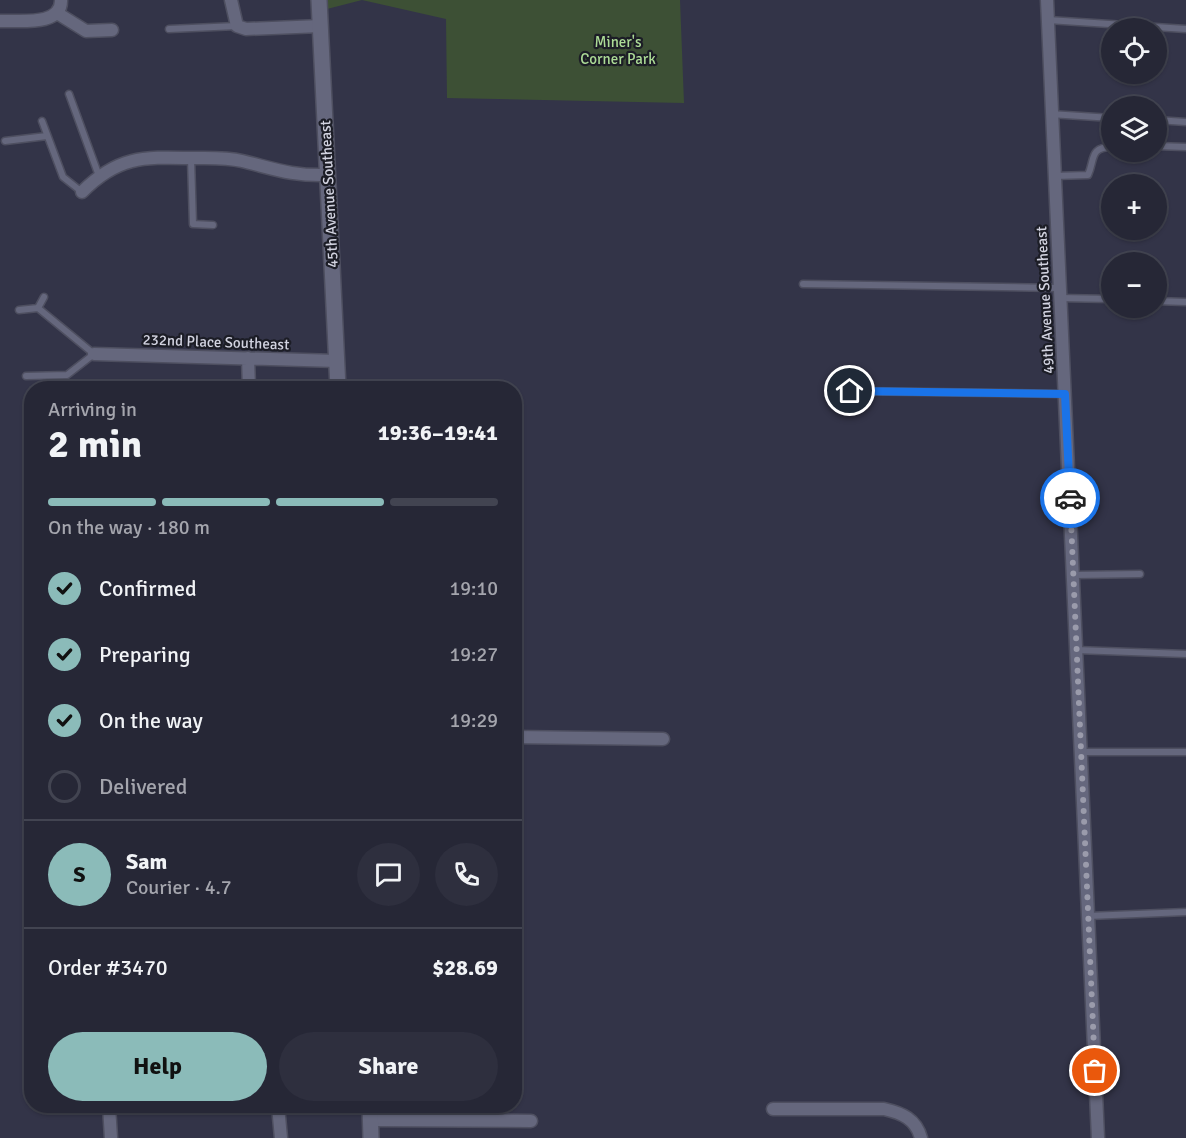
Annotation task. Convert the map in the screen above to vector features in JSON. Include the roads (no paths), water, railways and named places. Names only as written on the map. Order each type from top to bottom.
[{"type":"street","points":[[0,21],[48,19],[57,13],[61,0]]},
{"type":"street","points":[[231,0],[237,26],[246,28],[321,26]]},
{"type":"street","name":"45th Avenue Southeast","points":[[319,0],[338,381]]},
{"type":"street","name":"49th Avenue Southeast","points":[[1047,0],[1050,114],[1074,574],[1079,752],[1098,1138]]},
{"type":"street","points":[[57,13],[87,31],[112,30]]},
{"type":"street","points":[[82,192],[99,176],[121,163],[139,158],[240,160],[287,174],[327,175]]},
{"type":"street","name":"232nd Place Southeast","points":[[94,354],[337,361]]},
{"type":"street","points":[[248,358],[249,381]]},
{"type":"street","points":[[522,737],[663,739]]},
{"type":"street","points":[[773,1108],[884,1108],[910,1119],[921,1138]]},
{"type":"street","points":[[110,1113],[111,1138]]},
{"type":"street","points":[[279,1113],[281,1138]]},
{"type":"street","points":[[371,1138],[370,1113],[531,1121]]},
{"type":"lane","points":[[1048,20],[1186,29]]},
{"type":"lane","points":[[169,29],[237,26]]},
{"type":"lane","points":[[69,94],[99,176]]},
{"type":"lane","points":[[1050,114],[1101,117]]},
{"type":"lane","points":[[42,121],[63,177],[82,192]]},
{"type":"lane","points":[[1167,121],[1186,122]]},
{"type":"lane","points":[[5,141],[47,136]]},
{"type":"lane","points":[[1167,146],[1186,147]]},
{"type":"lane","points":[[1053,176],[1088,175],[1095,151],[1101,148]]},
{"type":"lane","points":[[191,158],[193,224],[213,225]]},
{"type":"lane","points":[[803,284],[1060,293],[1101,298]]},
{"type":"lane","points":[[38,308],[44,297]]},
{"type":"lane","points":[[1167,301],[1186,302]]},
{"type":"lane","points":[[19,310],[38,308],[94,354],[67,375],[26,376]]},
{"type":"lane","points":[[850,391],[1065,394]]},
{"type":"lane","points":[[1074,574],[1140,574]]},
{"type":"lane","points":[[1076,650],[1186,654]]},
{"type":"lane","points":[[1079,752],[1186,752]]},
{"type":"lane","points":[[1087,916],[1186,912]]},
{"type":"park label","name":"Miner's Corner Park","points":[[618,50]]}]
